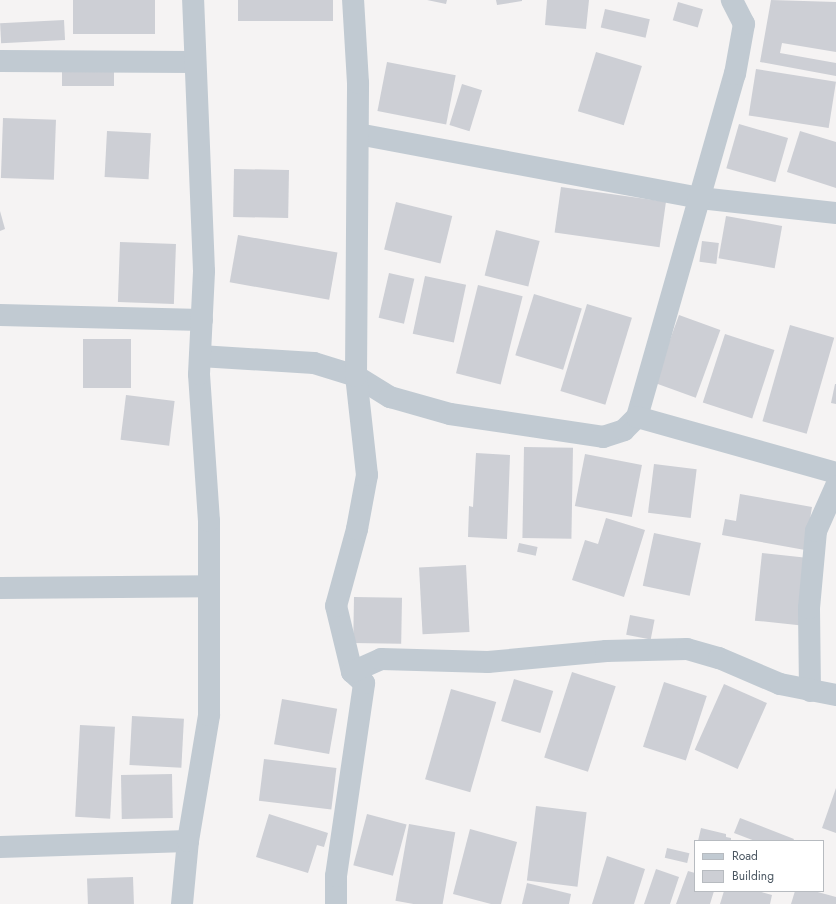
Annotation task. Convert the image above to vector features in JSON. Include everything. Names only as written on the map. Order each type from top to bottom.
[{"type":"street","points":[[182,904],[188,841],[208,715],[209,522],[200,356],[204,271],[194,62],[193,0]]},
{"type":"street","points":[[336,904],[336,876],[364,683],[352,672],[336,606],[357,529],[367,475],[356,376],[358,83],[352,0]]},
{"type":"street","points":[[200,356],[314,363],[356,376],[390,397],[443,412],[549,430],[603,437],[624,430],[637,417],[743,44],[744,24],[732,0]]},
{"type":"street","points":[[0,61],[194,62]]},
{"type":"street","points":[[358,134],[700,198],[836,213]]},
{"type":"street","points":[[0,315],[202,320]]},
{"type":"street","points":[[637,417],[836,473]]},
{"type":"street","points":[[810,691],[809,608],[816,531],[836,486]]},
{"type":"street","points":[[0,588],[209,586]]},
{"type":"street","points":[[352,672],[381,659],[488,662],[606,651],[687,649],[719,658],[780,684],[810,691],[836,694]]},
{"type":"street","points":[[0,848],[188,841]]},
{"type":"building","points":[[73,0],[155,0],[155,34],[73,34]]},
{"type":"building","points":[[238,0],[333,0],[333,21],[238,21]]},
{"type":"building","points":[[427,0],[447,0],[446,4]]},
{"type":"building","points":[[496,0],[522,0],[522,1],[497,5]]},
{"type":"building","points":[[547,0],[589,0],[586,29],[545,25]]},
{"type":"building","points":[[771,0],[836,2],[836,52],[782,43],[780,53],[836,63],[836,76],[760,62]]},
{"type":"building","points":[[678,2],[703,9],[698,27],[673,20]]},
{"type":"building","points":[[605,9],[650,19],[646,38],[601,28]]},
{"type":"building","points":[[64,20],[65,40],[1,43],[0,23]]},
{"type":"building","points":[[596,52],[642,66],[624,125],[578,111]]},
{"type":"building","points":[[387,62],[456,75],[446,124],[377,111]]},
{"type":"building","points":[[62,68],[114,68],[114,86],[62,86]]},
{"type":"building","points":[[756,69],[836,82],[829,128],[749,115]]},
{"type":"building","points":[[462,84],[482,90],[470,131],[449,125]]},
{"type":"building","points":[[3,118],[56,120],[54,180],[1,178]]},
{"type":"building","points":[[739,124],[788,138],[775,182],[726,168]]},
{"type":"building","points":[[107,131],[151,133],[149,179],[105,177]]},
{"type":"building","points":[[800,131],[836,142],[836,188],[787,172]]},
{"type":"building","points":[[234,169],[289,170],[288,218],[233,217]]},
{"type":"building","points":[[561,187],[666,202],[660,247],[555,233]]},
{"type":"building","points":[[396,202],[452,216],[440,264],[384,250]]},
{"type":"building","points":[[0,211],[5,229],[0,231]]},
{"type":"building","points":[[726,216],[782,226],[775,268],[719,258]]},
{"type":"building","points":[[496,230],[540,241],[528,286],[485,276]]},
{"type":"building","points":[[238,235],[337,253],[329,300],[230,282]]},
{"type":"building","points":[[702,241],[719,243],[716,264],[699,262]]},
{"type":"building","points":[[120,242],[176,244],[174,304],[118,302]]},
{"type":"building","points":[[389,273],[414,279],[404,324],[379,318]]},
{"type":"building","points":[[425,276],[466,285],[454,342],[413,334]]},
{"type":"building","points":[[478,285],[523,296],[501,384],[456,373]]},
{"type":"building","points":[[534,294],[582,309],[563,370],[515,355]]},
{"type":"building","points":[[587,304],[632,318],[605,405],[560,391]]},
{"type":"building","points":[[679,315],[720,330],[696,398],[654,383]]},
{"type":"building","points":[[790,325],[834,338],[807,434],[762,421]]},
{"type":"building","points":[[725,334],[774,350],[752,419],[703,402]]},
{"type":"building","points":[[83,339],[131,339],[131,388],[83,388]]},
{"type":"building","points":[[836,384],[836,404],[831,403]]},
{"type":"building","points":[[126,395],[175,401],[169,446],[121,440]]},
{"type":"building","points":[[524,447],[573,448],[571,539],[522,538]]},
{"type":"building","points":[[476,453],[510,455],[507,539],[468,537],[469,506],[473,507]]},
{"type":"building","points":[[585,454],[642,465],[632,517],[575,506]]},
{"type":"building","points":[[654,464],[697,469],[691,518],[648,513]]},
{"type":"building","points":[[740,494],[812,507],[805,550],[722,535],[725,519],[736,521]]},
{"type":"building","points":[[606,518],[645,530],[624,597],[572,580],[585,540],[598,544]]},
{"type":"building","points":[[654,533],[701,543],[690,596],[643,586]]},
{"type":"building","points":[[519,543],[538,547],[536,556],[517,552]]},
{"type":"building","points":[[762,553],[809,558],[802,626],[755,621]]},
{"type":"building","points":[[466,565],[470,632],[423,634],[419,567]]},
{"type":"building","points":[[354,597],[402,598],[401,644],[353,643]]},
{"type":"building","points":[[630,615],[655,620],[651,639],[626,635]]},
{"type":"building","points":[[572,672],[616,686],[588,772],[544,758]]},
{"type":"building","points":[[514,679],[553,691],[540,733],[501,721]]},
{"type":"building","points":[[664,682],[707,696],[686,761],[643,747]]},
{"type":"building","points":[[724,684],[767,703],[738,769],[695,750]]},
{"type":"building","points":[[451,689],[496,702],[470,792],[425,779]]},
{"type":"building","points":[[282,699],[337,709],[329,754],[274,744]]},
{"type":"building","points":[[132,716],[184,719],[181,768],[129,765]]},
{"type":"building","points":[[80,725],[115,727],[110,819],[75,817]]},
{"type":"building","points":[[264,759],[336,768],[331,810],[259,801]]},
{"type":"building","points":[[172,774],[173,818],[122,819],[121,775]]},
{"type":"building","points":[[836,788],[836,833],[822,828]]},
{"type":"building","points":[[536,806],[587,812],[577,887],[527,880]]},
{"type":"building","points":[[269,814],[328,833],[324,847],[317,845],[308,873],[256,857]]},
{"type":"building","points":[[367,814],[407,825],[393,876],[353,865]]},
{"type":"building","points":[[740,818],[794,839],[752,840],[734,833]]},
{"type":"building","points":[[409,824],[455,832],[443,904],[414,904],[395,901]]},
{"type":"building","points":[[701,828],[726,834],[726,837],[731,838],[731,840],[698,840]]},
{"type":"building","points":[[470,829],[517,842],[501,904],[491,904],[453,894]]},
{"type":"building","points":[[667,848],[689,853],[687,863],[665,858]]},
{"type":"building","points":[[607,856],[645,869],[634,904],[592,904]]},
{"type":"building","points":[[656,869],[679,877],[670,904],[644,904]]},
{"type":"building","points":[[688,871],[694,873],[694,892],[714,892],[710,904],[676,904]]},
{"type":"building","points":[[133,877],[134,904],[88,904],[87,879]]},
{"type":"building","points":[[527,883],[571,894],[569,904],[522,904]]},
{"type":"building","points":[[724,892],[762,892],[772,895],[770,904],[720,904]]},
{"type":"building","points":[[795,892],[818,892],[836,897],[836,904],[791,904]]}]
